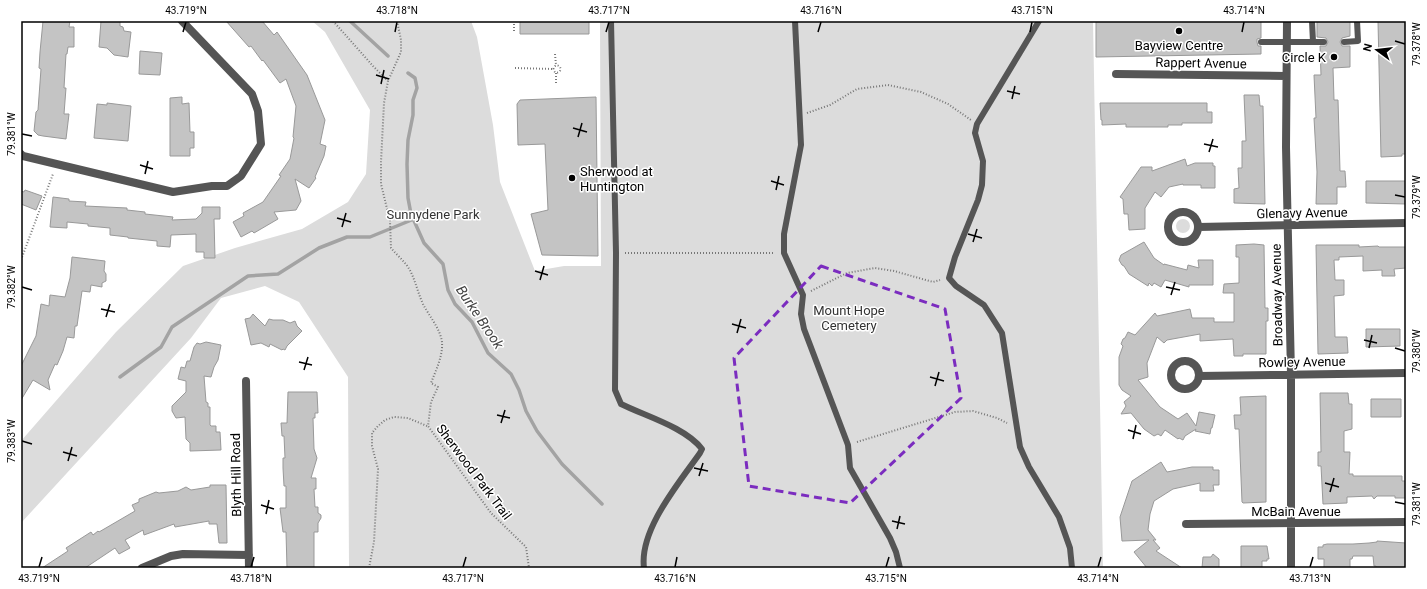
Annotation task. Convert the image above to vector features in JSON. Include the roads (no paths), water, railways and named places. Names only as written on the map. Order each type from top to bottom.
[{"type":"street","points":[[21,154],[173,192],[212,186],[227,186],[241,176],[261,144],[258,112],[252,94],[182,21]]},
{"type":"street","name":"Broadway Avenue","points":[[1287,21],[1286,76],[1291,374],[1291,568]]},
{"type":"street","name":"Rappert Avenue","points":[[1116,74],[1286,76]]},
{"type":"street","name":"Glenavy Avenue","points":[[1198,227],[1406,223]]},
{"type":"street","name":"Rowley Avenue","points":[[1199,376],[1406,373]]},
{"type":"street","name":"Blyth Hill Road","points":[[246,381],[249,568]]},
{"type":"street","name":"McBain Avenue","points":[[1186,524],[1406,522]]},
{"type":"street","points":[[142,568],[171,556],[182,554],[249,555]]},
{"type":"lane","points":[[611,21],[616,254],[615,390],[621,404],[638,413],[658,420],[686,435],[702,449],[658,513],[648,535],[643,562],[644,568]]},
{"type":"lane","points":[[795,21],[798,116],[801,145],[784,234],[784,253],[804,295],[801,314],[804,329],[848,445],[850,468],[890,538],[896,552],[900,568]]},
{"type":"lane","points":[[1039,21],[977,124],[975,133],[982,161],[982,185],[978,200],[954,257],[949,278],[956,286],[986,306],[1002,333],[1021,451],[1026,463],[1059,517],[1070,548],[1072,568]]},
{"type":"lane","points":[[1344,42],[1358,41],[1357,21]]},
{"type":"lane","points":[[1313,42],[1314,22]]},
{"type":"lane","points":[[1261,42],[1324,42]]},
{"type":"waterway","name":"Burke Brook","points":[[350,21],[388,56]]},
{"type":"waterway","name":"Burke Brook","points":[[408,73],[415,78],[417,88],[413,100],[413,115],[408,140],[408,198],[411,214],[424,243],[443,264],[448,290],[455,304],[472,322],[488,353],[511,374],[519,390],[526,411],[537,431],[562,464],[602,504]]},
{"type":"waterway","points":[[120,377],[161,347],[172,327],[248,276],[278,274],[319,248],[347,237],[370,237],[414,219]]},
{"type":"place","name":"Bayview Centre","points":[[1179,31]]},
{"type":"place","name":"Circle K","points":[[1334,57]]},
{"type":"place","name":"Sherwood at Huntington","points":[[572,178]]},
{"type":"park label","name":"Sunnydene Park","points":[[433,214]]},
{"type":"park label","name":"Mount Hope Cemetery","points":[[849,318]]}]
